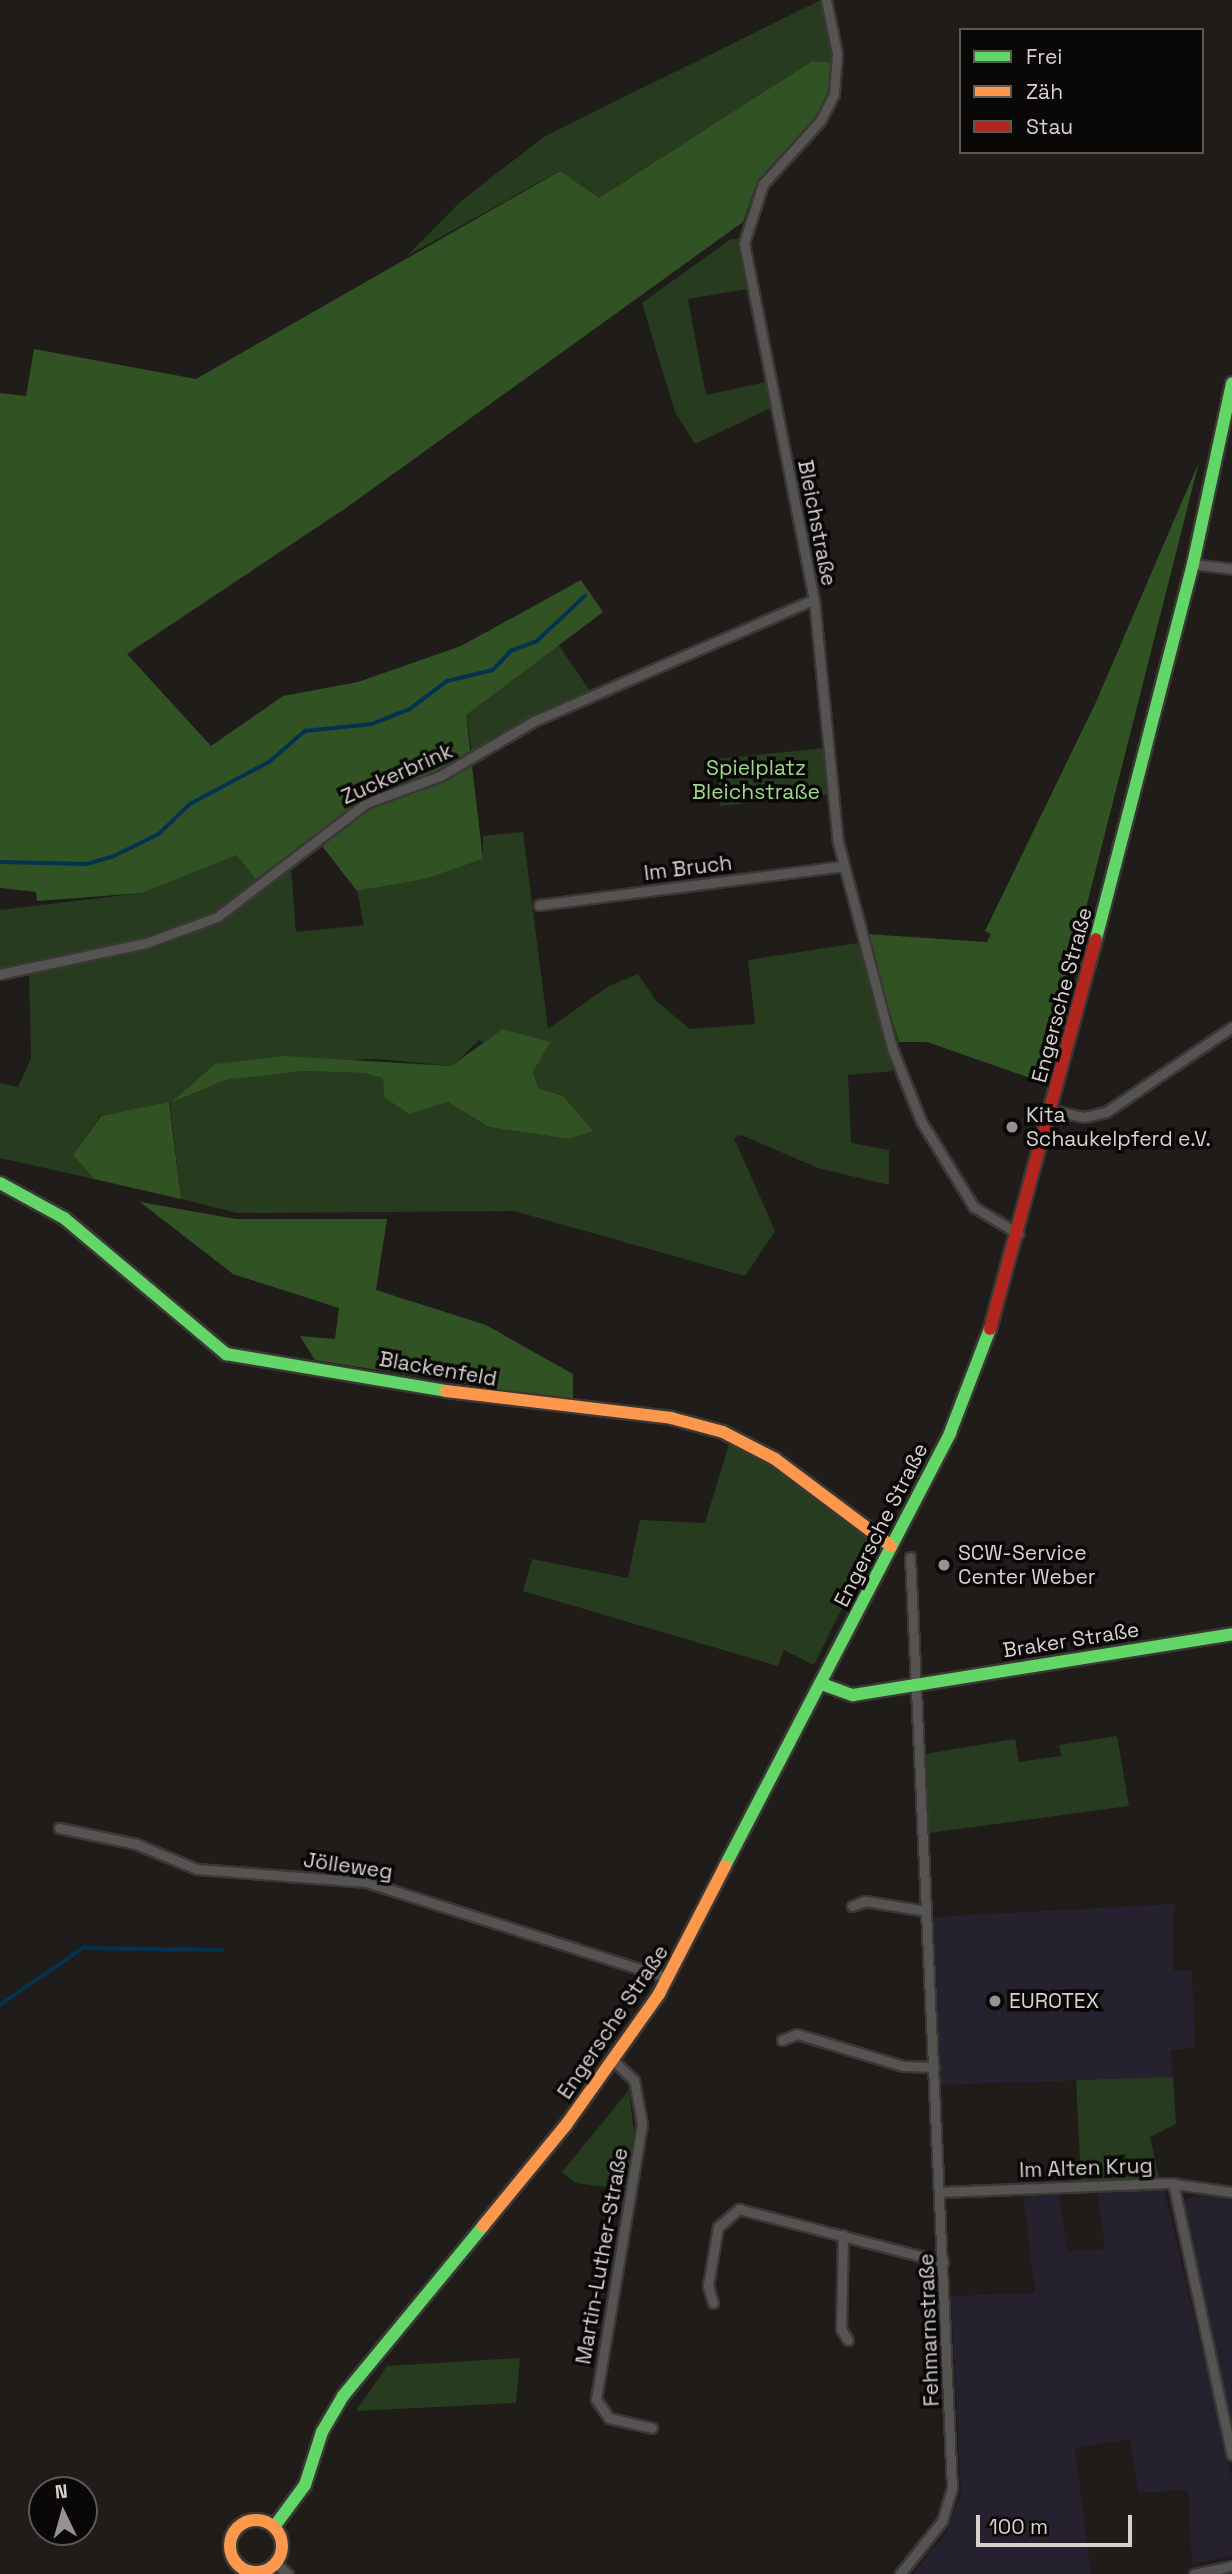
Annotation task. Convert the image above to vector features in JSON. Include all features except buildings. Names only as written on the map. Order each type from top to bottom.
[{"type":"main road","name":"Engersche Straße","points":[[274,2527],[305,2485],[322,2432],[343,2396],[614,2061],[668,1978],[822,1684],[977,1370],[1019,1234],[1193,565],[1232,383]]},
{"type":"main road","name":"Blackenfeld","points":[[0,1183],[64,1218],[197,1336],[226,1354],[542,1406],[670,1419],[723,1432],[775,1459],[891,1546]]},
{"type":"main road","name":"Braker Straße","points":[[822,1684],[848,1695],[1232,1633]]},
{"type":"main road","points":[[253,2520],[274,2527],[282,2546],[275,2563],[259,2572],[235,2570],[230,2546],[237,2529],[253,2520]]},
{"type":"street","name":"Bleichstraße","points":[[826,0],[837,53],[834,94],[820,121],[763,184],[744,243],[814,599],[843,866],[902,1077],[974,1207],[1019,1234]]},
{"type":"street","points":[[1193,565],[1232,569]]},
{"type":"street","name":"Zuckerbrink","points":[[0,974],[146,943],[217,917],[366,803],[440,776],[534,721],[814,599]]},
{"type":"street","name":"Im Bruch","points":[[539,905],[843,866]]},
{"type":"street","points":[[1051,1110],[1084,1117],[1105,1112],[1232,1027]]},
{"type":"street","points":[[910,1557],[915,1685]]},
{"type":"street","name":"Fehmarnstraße","points":[[900,2574],[951,2498],[940,2192],[915,1685]]},
{"type":"street","name":"Jölleweg","points":[[59,1828],[136,1844],[197,1869],[366,1882],[668,1978]]},
{"type":"street","points":[[852,1906],[865,1900],[926,1912]]},
{"type":"street","points":[[782,2040],[797,2034],[903,2066],[934,2067]]},
{"type":"street","name":"Martin-Luther-Straße","points":[[614,2061],[634,2080],[642,2124],[596,2399],[609,2418],[652,2428]]},
{"type":"street","points":[[1173,2183],[1232,2455]]},
{"type":"street","name":"Im Alten Krug","points":[[940,2192],[1173,2183],[1232,2192]]},
{"type":"street","points":[[713,2303],[708,2285],[718,2227],[733,2211],[843,2235],[943,2262]]},
{"type":"street","points":[[843,2235],[841,2329],[848,2340]]},
{"type":"street","points":[[275,2563],[288,2574]]},
{"type":"street","points":[[1194,2574],[1232,2566]]},
{"type":"shaded area","points":[[1174,1904],[1174,1971],[1192,1971],[1195,2048],[1171,2050],[1173,2077],[941,2085],[933,1917]]},
{"type":"shaded area","points":[[1164,2189],[1232,2478],[1232,2556],[1192,2564],[1188,2490],[1138,2493],[1130,2439],[1075,2448],[1091,2574],[913,2574],[947,2532],[961,2493],[951,2296],[1035,2293],[1023,2192],[1058,2191],[1067,2251],[1105,2249],[1097,2190]]},
{"type":"shaded area","points":[[1205,2191],[1232,2195],[1232,2436],[1182,2201]]},
{"type":"green space","points":[[821,0],[834,63],[812,61],[599,198],[559,171],[407,256],[461,201],[545,136]]},
{"type":"green space","points":[[812,61],[834,63],[831,92],[817,120],[755,188],[743,222],[346,508],[127,654],[211,746],[283,696],[358,682],[461,646],[581,580],[603,612],[466,715],[483,859],[425,879],[357,891],[319,842],[264,890],[237,855],[142,893],[37,901],[36,892],[0,888],[0,393],[26,396],[34,349],[196,379],[560,171],[599,198]]},
{"type":"green space","points":[[731,239],[739,239],[748,289],[688,299],[706,395],[766,382],[771,408],[695,444],[675,412],[642,303]]},
{"type":"green space","points":[[1199,462],[1042,1082],[927,1042],[899,1042],[866,934],[987,942],[991,934],[985,931],[1096,702]]},
{"type":"green space","points":[[558,644],[592,694],[523,721],[472,753],[466,715]]},
{"type":"green space","name":"Spielplatz Bleichstraße","points":[[823,748],[828,795],[721,806],[716,759]]},
{"type":"green space","points":[[523,832],[548,1029],[609,986],[638,974],[656,1001],[690,1029],[755,1024],[748,960],[858,943],[893,1071],[848,1075],[851,1143],[889,1150],[889,1185],[818,1168],[741,1135],[734,1138],[775,1231],[745,1276],[514,1211],[237,1213],[181,1199],[170,1103],[100,1116],[73,1155],[94,1179],[0,1158],[0,1083],[18,1087],[31,1058],[29,972],[0,976],[0,910],[142,893],[237,855],[291,865],[296,932],[364,925],[357,891],[425,879],[483,859],[483,836]],"holes":[[[479,1040],[533,1072],[538,1088],[563,1096],[593,1131],[569,1139],[489,1127],[448,1102],[409,1113],[384,1097],[383,1078],[364,1073],[303,1071],[225,1080],[174,1102],[215,1064],[379,1059],[452,1066]]]},
{"type":"green space","points":[[503,1029],[550,1042],[533,1072],[538,1088],[563,1096],[593,1131],[569,1139],[489,1127],[448,1102],[409,1114],[384,1097],[383,1078],[364,1073],[303,1071],[225,1080],[171,1103],[215,1064],[283,1056],[451,1066]]},
{"type":"green space","points":[[169,1102],[181,1199],[94,1179],[73,1155],[101,1116]]},
{"type":"green space","points":[[140,1202],[236,1219],[387,1219],[376,1290],[486,1325],[573,1374],[573,1401],[315,1360],[300,1336],[335,1339],[339,1308],[233,1274]]},
{"type":"green space","points":[[730,1441],[748,1448],[875,1541],[814,1665],[784,1650],[778,1666],[523,1591],[532,1559],[628,1578],[640,1520],[705,1523]]},
{"type":"green space","points":[[1117,1736],[1129,1806],[929,1833],[925,1754],[1015,1739],[1019,1762],[1061,1756],[1059,1745]]},
{"type":"green space","points":[[1173,2077],[1176,2124],[1150,2137],[1159,2178],[1081,2181],[1076,2080]]},
{"type":"green space","points":[[629,2090],[634,2133],[624,2189],[575,2183],[562,2172]]},
{"type":"green space","points":[[520,2358],[516,2403],[356,2411],[387,2366]]},
{"type":"waterway","points":[[0,862],[87,864],[112,857],[159,834],[190,804],[269,762],[305,731],[372,724],[410,709],[447,681],[493,670],[511,651],[537,641],[585,596]]},
{"type":"waterway","points":[[0,2005],[83,1948],[222,1950]]},
{"type":"traffic: fast","points":[[1096,939],[1193,564],[1232,383]]},
{"type":"traffic: fast","points":[[0,1183],[64,1218],[226,1354],[446,1391]]},
{"type":"traffic: fast","points":[[725,1866],[950,1433],[990,1329]]},
{"type":"traffic: fast","points":[[822,1684],[853,1695],[1232,1634]]},
{"type":"traffic: fast","points":[[274,2527],[305,2485],[322,2432],[343,2396],[483,2226]]},
{"type":"traffic: slow","points":[[446,1391],[671,1418],[723,1432],[775,1459],[891,1546]]},
{"type":"traffic: slow","points":[[483,2226],[566,2125],[659,1994],[725,1866]]},
{"type":"traffic: slow","points":[[256,2520],[266,2522],[274,2528],[280,2536],[282,2546],[280,2556],[274,2564],[266,2570],[256,2572],[246,2570],[238,2564],[232,2556],[230,2546],[232,2536],[238,2528],[246,2522],[256,2520]]},
{"type":"traffic: jam","points":[[990,1329],[1096,939]]},
{"type":"place","name":"Kita Schaukelpferd e.V.","points":[[1012,1127]]},
{"type":"place","name":"SCW-Service Center Weber","points":[[944,1565]]},
{"type":"place","name":"EUROTEX","points":[[995,2001]]}]
